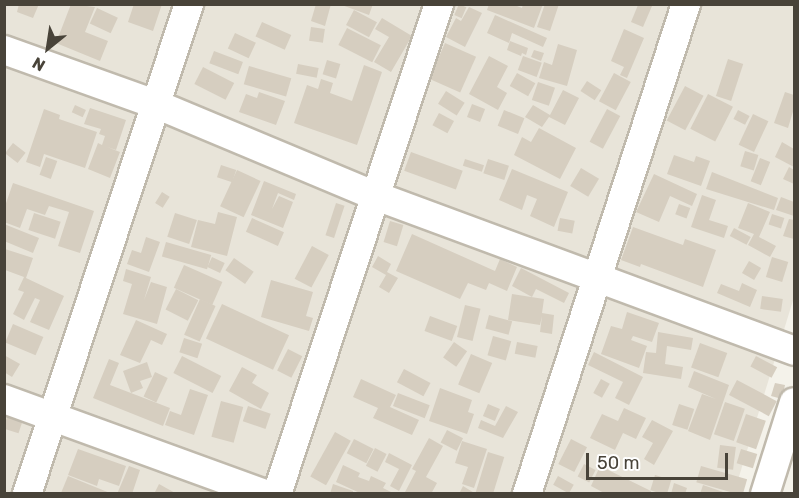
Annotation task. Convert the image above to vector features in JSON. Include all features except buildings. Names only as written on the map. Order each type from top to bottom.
[{"type":"street","points":[[27,494],[158,105],[189,4]]},
{"type":"street","points":[[277,494],[439,4]]},
{"type":"street","points":[[527,494],[686,4]]},
{"type":"street","points":[[4,50],[158,105],[376,196],[795,351]]},
{"type":"street","points":[[4,399],[265,494]]},
{"type":"street","points":[[765,494],[795,402]]},
{"type":"shaded area","points":[[4,5],[794,5],[794,297],[734,493],[5,493]]}]
